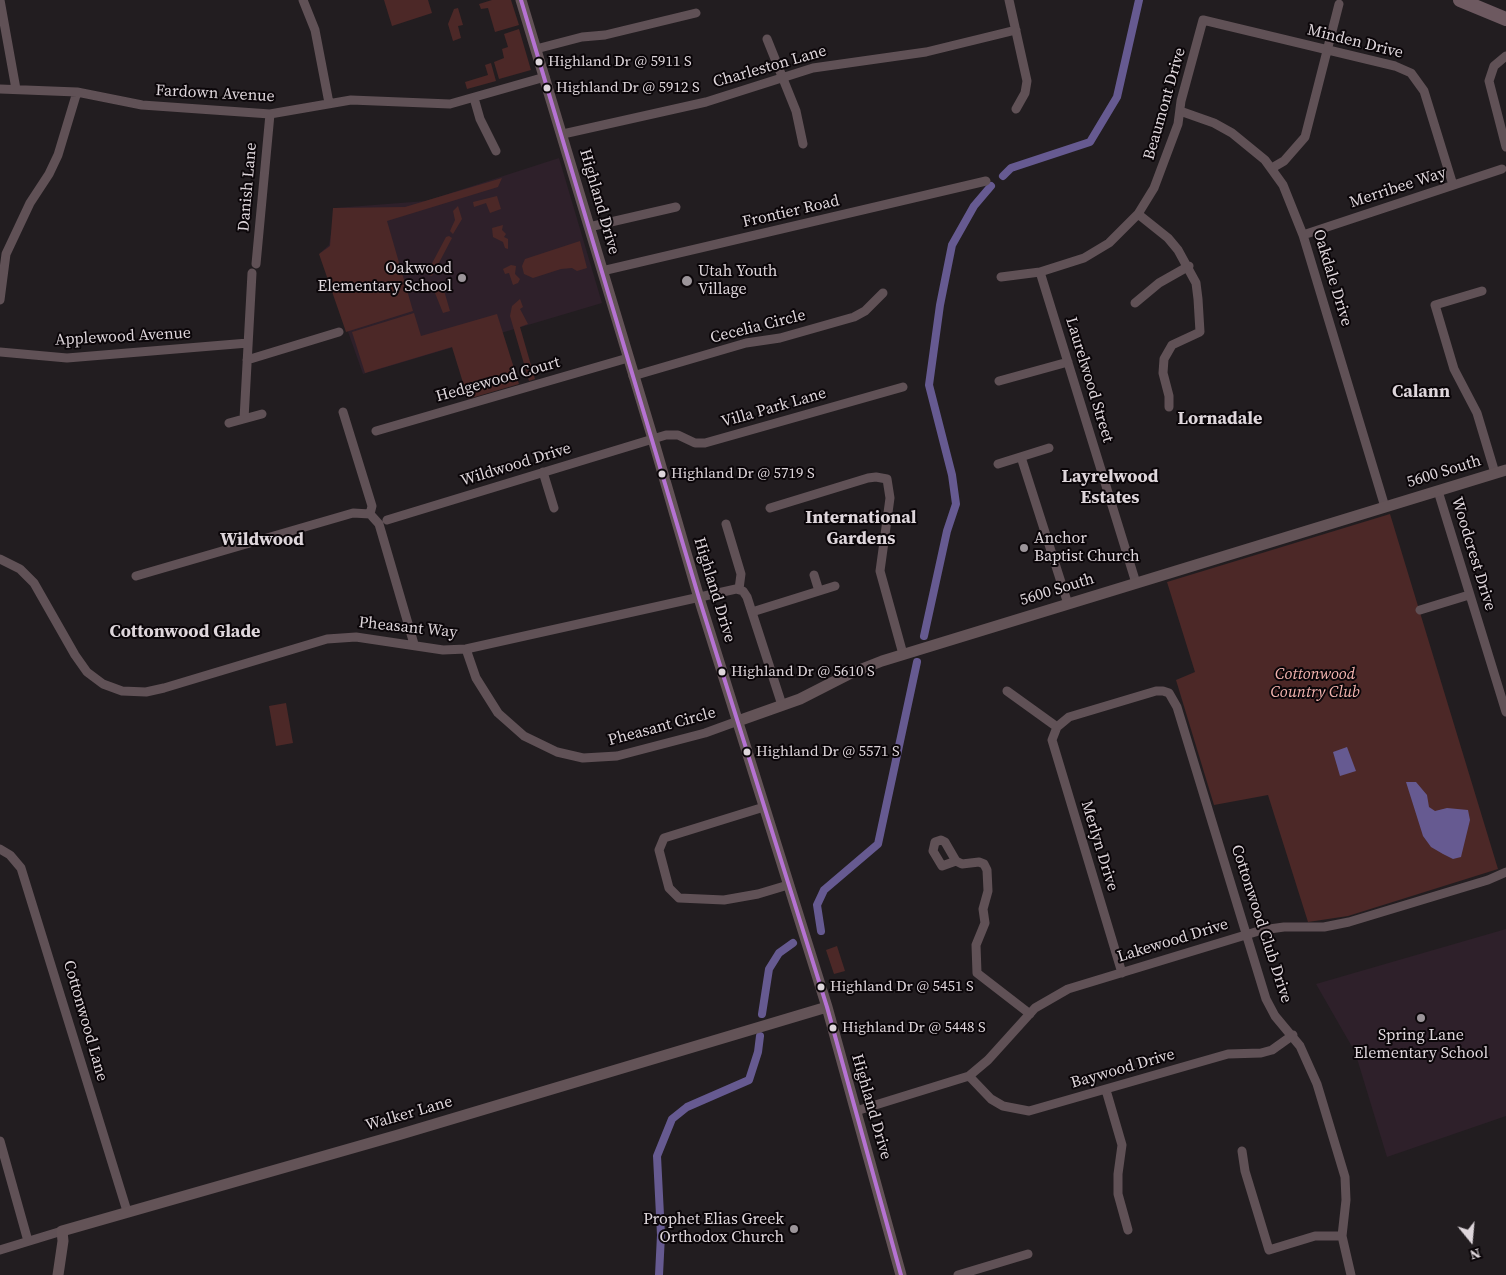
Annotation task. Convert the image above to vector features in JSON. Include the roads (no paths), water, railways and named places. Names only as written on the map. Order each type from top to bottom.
[{"type":"main road","name":"Highland Drive","points":[[521,0],[563,134],[699,598],[826,1007],[901,1275]]},
{"type":"main road","points":[[1460,0],[1506,19]]},
{"type":"main road","name":"5600 South","points":[[738,720],[809,695],[862,668],[903,654],[1500,472]]},
{"type":"main road","name":"Walker Lane","points":[[62,1231],[398,1135],[826,1007]]},
{"type":"main road","points":[[58,1275],[62,1231]]},
{"type":"street","points":[[0,0],[16,89]]},
{"type":"street","points":[[303,0],[315,30],[329,103]]},
{"type":"street","points":[[1009,0],[1027,80],[1025,93],[1016,109]]},
{"type":"street","points":[[1272,168],[1284,161],[1305,137],[1339,4]]},
{"type":"street","points":[[536,49],[582,37],[605,36],[696,13]]},
{"type":"street","name":"Minden Drive","points":[[1203,20],[1395,66],[1415,76],[1424,91],[1453,185]]},
{"type":"street","name":"Beaumont Drive","points":[[1001,277],[1040,272],[1066,266],[1096,251],[1119,234],[1138,214],[1162,168],[1180,111],[1203,20]]},
{"type":"street","name":"Charleston Lane","points":[[563,134],[706,102],[823,66],[926,52],[1016,30]]},
{"type":"street","points":[[767,39],[798,118],[803,144]]},
{"type":"street","points":[[1506,56],[1494,66],[1490,81],[1506,146]]},
{"type":"street","name":"Fardown Avenue","points":[[0,88],[78,92],[134,104],[270,114],[357,100],[444,104],[474,98],[545,77]]},
{"type":"street","points":[[0,300],[6,254],[30,203],[49,174],[58,155],[78,92]]},
{"type":"street","points":[[474,98],[480,119],[496,151]]},
{"type":"street","name":"Oakdale Drive","points":[[1180,111],[1214,122],[1253,149],[1272,168],[1291,201],[1385,507]]},
{"type":"street","name":"Danish Lane","points":[[256,264],[270,114]]},
{"type":"street","name":"Merribee Way","points":[[1303,235],[1502,169]]},
{"type":"street","name":"Frontier Road","points":[[602,270],[986,181]]},
{"type":"street","points":[[589,227],[676,207]]},
{"type":"street","points":[[1138,214],[1168,238],[1189,266],[1196,283],[1200,332],[1178,341],[1166,352],[1162,365],[1169,396],[1169,407]]},
{"type":"street","points":[[1135,303],[1159,283],[1189,266]]},
{"type":"street","name":"Laurelwood Street","points":[[1040,272],[1136,583]]},
{"type":"street","points":[[244,419],[252,273]]},
{"type":"street","points":[[1482,291],[1435,306],[1454,369],[1477,413],[1500,472]]},
{"type":"street","name":"Cecelia Circle","points":[[633,376],[746,343],[780,338],[854,317],[865,311],[882,293]]},
{"type":"street","points":[[247,360],[340,332]]},
{"type":"street","name":"Applewood Avenue","points":[[0,352],[67,358],[248,343]]},
{"type":"street","name":"Hedgewood Court","points":[[376,431],[628,358]]},
{"type":"street","points":[[999,381],[1068,362]]},
{"type":"street","name":"Villa Park Lane","points":[[653,439],[674,434],[695,443],[705,443],[903,386]]},
{"type":"street","points":[[343,412],[372,506],[370,514]]},
{"type":"street","points":[[229,423],[262,414]]},
{"type":"street","name":"Wildwood Drive","points":[[387,520],[653,439]]},
{"type":"street","points":[[998,464],[1049,448]]},
{"type":"street","points":[[1021,457],[1068,604]]},
{"type":"street","points":[[543,472],[554,508]]},
{"type":"street","points":[[770,508],[876,476],[887,479],[890,498],[880,571],[903,654]]},
{"type":"street","name":"Woodcrest Drive","points":[[1438,491],[1469,595],[1503,689],[1506,712]]},
{"type":"street","points":[[136,576],[353,513],[370,514],[379,524],[414,644]]},
{"type":"street","points":[[726,524],[741,574],[739,589],[746,595],[782,705]]},
{"type":"street","name":"Pheasant Way","points":[[0,559],[20,570],[34,583],[75,655],[87,672],[103,684],[122,691],[146,692],[327,639],[356,637],[414,644],[443,650],[466,649],[739,589]]},
{"type":"street","points":[[814,575],[819,591]]},
{"type":"street","points":[[752,612],[835,586]]},
{"type":"street","points":[[1420,610],[1469,595]]},
{"type":"street","name":"Pheasant Circle","points":[[466,649],[476,678],[498,713],[533,742],[566,754],[591,758],[626,754],[705,733],[738,720]]},
{"type":"street","points":[[1007,691],[1057,727]]},
{"type":"street","name":"Cottonwood Club Drive","points":[[1057,727],[1069,717],[1156,691],[1169,693],[1177,707],[1270,1009],[1293,1035],[1313,1073],[1343,1168],[1346,1194],[1342,1236],[1351,1275]]},
{"type":"street","name":"Merlyn Drive","points":[[1057,727],[1052,740],[1055,754],[1122,973]]},
{"type":"street","points":[[764,807],[664,838],[659,850],[669,888],[674,895],[682,899],[724,900],[758,894],[788,885]]},
{"type":"street","name":"Cottonwood Lane","points":[[0,849],[10,855],[21,868],[127,1211]]},
{"type":"street","points":[[956,861],[962,864],[982,863],[987,870],[988,891],[983,909],[985,923],[976,945],[977,973],[1030,1014]]},
{"type":"street","name":"Lakewood Drive","points":[[856,1111],[969,1076],[988,1060],[1030,1014],[1041,1004],[1061,992],[1247,935],[1277,928],[1315,928],[1341,925],[1488,880],[1506,872]]},
{"type":"street","name":"Baywood Drive","points":[[969,1076],[991,1099],[1003,1106],[1018,1110],[1043,1108],[1228,1054],[1261,1053],[1272,1050],[1293,1035]]},
{"type":"street","points":[[1106,1090],[1122,1145],[1118,1194],[1128,1230]]},
{"type":"street","points":[[0,1141],[28,1241]]},
{"type":"street","points":[[1242,1151],[1245,1171],[1269,1250],[1316,1236],[1342,1236]]},
{"type":"street","name":"Walker Lane","points":[[0,1250],[62,1231]]},
{"type":"street","points":[[958,1275],[1028,1254]]},
{"type":"waterway","points":[[1003,176],[1011,168],[1090,142],[1117,97],[1139,0]]},
{"type":"waterway","points":[[924,636],[947,531],[956,504],[952,475],[929,385],[940,305],[952,245],[974,206],[991,186]]},
{"type":"waterway","points":[[821,931],[817,905],[824,890],[878,844],[917,662]]},
{"type":"waterway","points":[[762,1014],[769,969],[779,953],[793,943]]},
{"type":"waterway","points":[[659,1275],[661,1235],[657,1156],[672,1119],[687,1107],[749,1080],[758,1052],[760,1036]]},
{"type":"place","name":"Highland Dr @ 5911 S","points":[[539,62]]},
{"type":"place","name":"Highland Dr @ 5912 S","points":[[547,88]]},
{"type":"place","name":"Oakwood Elementary School","points":[[462,278]]},
{"type":"place","name":"Utah Youth Village","points":[[687,281]]},
{"type":"place","name":"Highland Dr @ 5719 S","points":[[662,474]]},
{"type":"place","name":"Anchor Baptist Church","points":[[1024,548]]},
{"type":"place","name":"Highland Dr @ 5610 S","points":[[722,672]]},
{"type":"place","name":"Highland Dr @ 5571 S","points":[[747,752]]},
{"type":"place","name":"Highland Dr @ 5451 S","points":[[821,987]]},
{"type":"place","name":"Spring Lane Elementary School","points":[[1421,1018]]},
{"type":"place","name":"Highland Dr @ 5448 S","points":[[833,1028]]},
{"type":"place","name":"Prophet Elias Greek Orthodox Church","points":[[794,1229]]},
{"type":"district","name":"Calann","points":[[1421,392]]},
{"type":"district","name":"Lornadale","points":[[1220,419]]},
{"type":"district","name":"Layrelwood Estates","points":[[1110,487]]},
{"type":"district","name":"International Gardens","points":[[861,528]]},
{"type":"district","name":"Wildwood","points":[[262,540]]},
{"type":"district","name":"Cottonwood Glade","points":[[185,632]]},
{"type":"park label","name":"Cottonwood Country Club","points":[[1315,684]]}]
